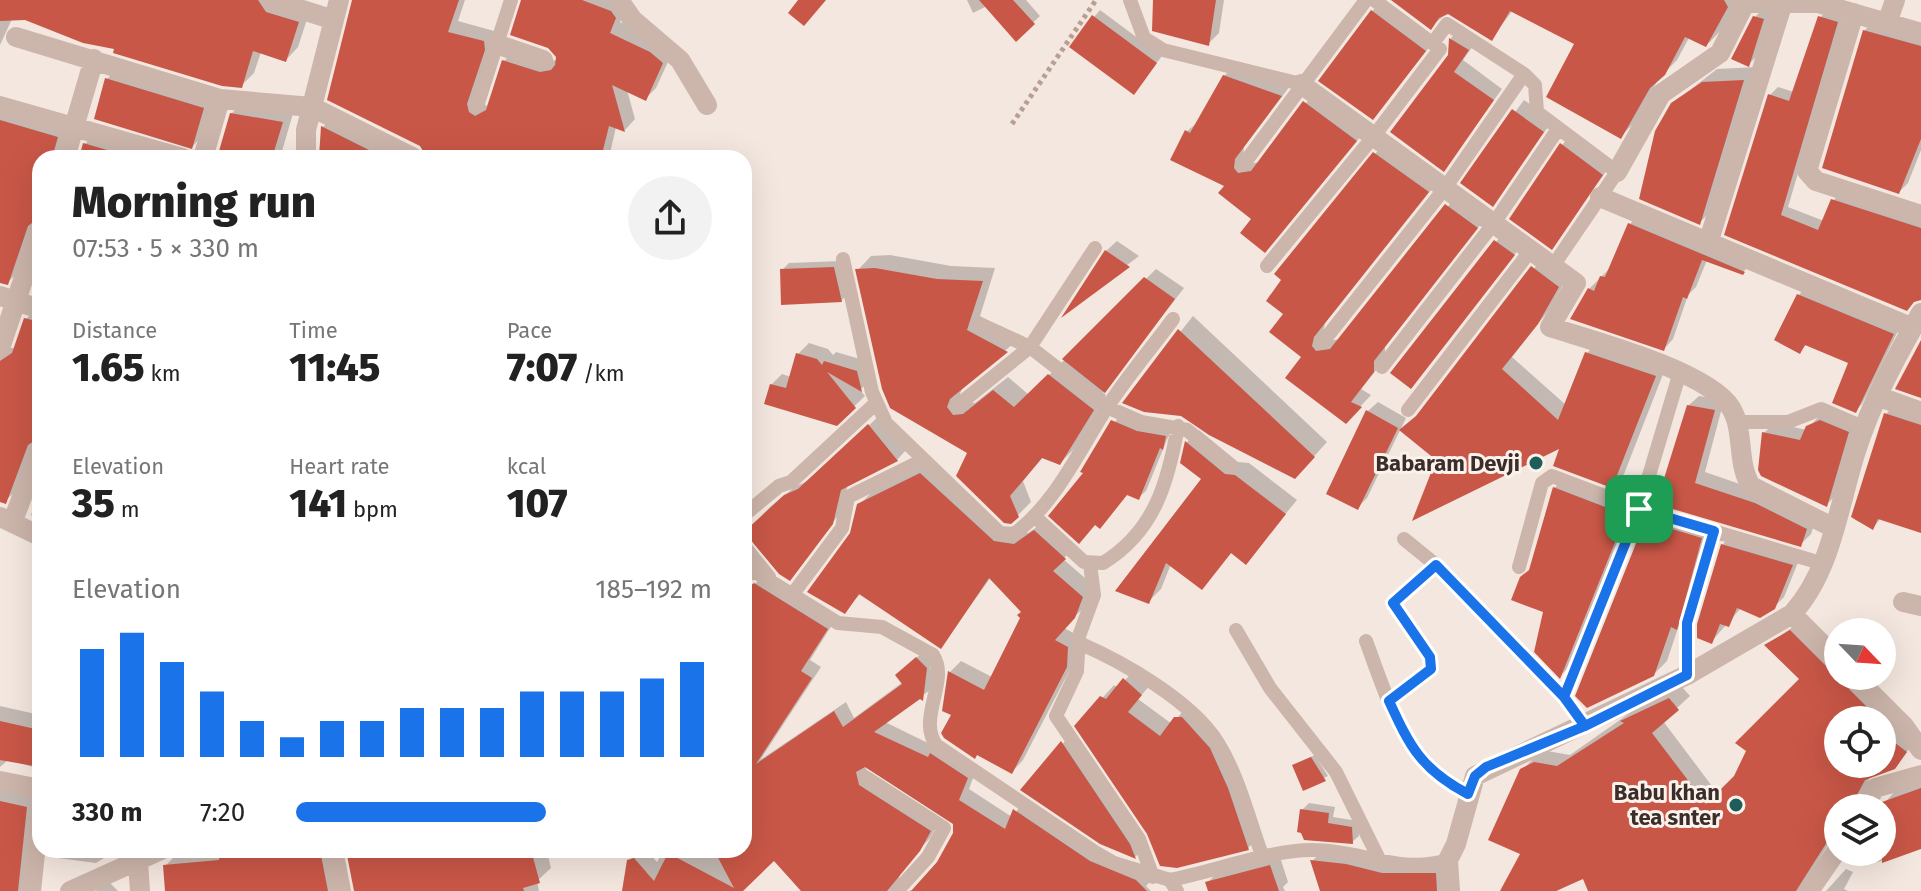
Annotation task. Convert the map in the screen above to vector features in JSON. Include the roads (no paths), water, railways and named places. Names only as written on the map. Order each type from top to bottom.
[{"type":"street","points":[[271,0],[336,10],[306,130],[306,150]]},
{"type":"street","points":[[619,0],[632,19],[680,60],[707,105]]},
{"type":"street","points":[[1887,23],[1895,0]]},
{"type":"street","points":[[1617,172],[1661,94],[1720,53],[1742,2],[1818,3],[1921,33]]},
{"type":"street","points":[[1709,240],[1783,2]]},
{"type":"street","points":[[1854,13],[1807,171],[1816,181],[1921,215]]},
{"type":"street","points":[[16,37],[220,99],[312,107],[398,150]]},
{"type":"street","points":[[496,44],[543,60]]},
{"type":"street","points":[[68,150],[94,59]]},
{"type":"street","points":[[1301,84],[1576,283],[1550,327],[1680,372],[1723,398],[1737,422],[1742,464],[1751,486],[1834,528]]},
{"type":"street","points":[[205,150],[220,99]]},
{"type":"street","points":[[0,106],[135,150]]},
{"type":"street","points":[[1450,891],[1448,860],[1456,844],[1475,776],[1486,767],[1585,726],[1687,675],[1792,614],[1810,594],[1824,564],[1877,396],[1917,320],[1600,197]]},
{"type":"street","points":[[0,348],[8,298],[32,247]]},
{"type":"street","points":[[8,298],[32,306]]},
{"type":"street","points":[[1877,396],[1921,412]]},
{"type":"street","points":[[32,466],[6,520],[32,532]]},
{"type":"street","points":[[1792,614],[1824,646]]},
{"type":"street","points":[[1868,690],[1904,726],[1921,750]]},
{"type":"street","points":[[1871,794],[1875,788],[1921,775]]},
{"type":"street","points":[[0,781],[32,789]]},
{"type":"street","points":[[31,891],[35,858]]},
{"type":"street","points":[[70,891],[146,858]]},
{"type":"street","points":[[335,858],[341,891]]},
{"type":"street","points":[[138,862],[140,891]]},
{"type":"street","points":[[1809,891],[1826,866]]},
{"type":"lane","points":[[477,106],[511,0]]},
{"type":"lane","points":[[1130,0],[1144,38],[1163,50],[1301,84]]},
{"type":"lane","points":[[1243,165],[1366,0]]},
{"type":"lane","points":[[1267,266],[1374,136],[1440,49],[1374,0]]},
{"type":"lane","points":[[1433,43],[1447,24],[1524,74],[1535,85],[1537,112],[1617,172],[1553,266]]},
{"type":"lane","points":[[1322,343],[1445,188],[1524,74]]},
{"type":"lane","points":[[1382,367],[1494,223],[1558,129]]},
{"type":"lane","points":[[957,406],[1030,347],[1095,248]]},
{"type":"lane","points":[[1408,410],[1531,250]]},
{"type":"lane","points":[[843,259],[876,403],[886,423],[1000,533],[1014,534],[1034,516],[1077,458],[1107,407],[1173,319]]},
{"type":"lane","points":[[980,324],[1030,347],[1107,407],[1141,422],[1178,426],[1194,433],[1231,466]]},
{"type":"lane","points":[[1564,697],[1639,509],[1680,372]]},
{"type":"lane","points":[[752,508],[779,486],[791,482],[876,403]]},
{"type":"lane","points":[[1737,422],[1788,422],[1821,409],[1865,428]]},
{"type":"lane","points":[[1090,564],[1103,563],[1113,557],[1155,508],[1167,485],[1178,426]]},
{"type":"lane","points":[[792,595],[845,523],[848,497],[923,460]]},
{"type":"lane","points":[[1519,567],[1539,490],[1548,476],[1639,509],[1824,564]]},
{"type":"lane","points":[[1034,516],[1090,564],[1094,595],[1079,643],[1077,671],[1056,716],[1139,839],[1153,877]]},
{"type":"lane","points":[[1687,675],[1687,623],[1714,531]]},
{"type":"lane","points":[[1404,539],[1436,565],[1564,697],[1585,726]]},
{"type":"lane","points":[[752,556],[774,584]]},
{"type":"lane","points":[[1389,701],[1431,669],[1430,657],[1393,603],[1436,565]]},
{"type":"lane","points":[[752,572],[838,623],[882,627],[933,655],[937,668],[929,730],[936,745],[1095,852],[1153,877],[1174,885],[1263,858],[1318,849],[1412,866],[1448,860]]},
{"type":"lane","points":[[1236,630],[1270,688],[1336,772],[1380,861]]},
{"type":"lane","points":[[1366,641],[1412,750],[1424,765],[1468,794]]},
{"type":"lane","points":[[1079,643],[1137,673],[1205,726],[1227,760],[1263,858]]},
{"type":"lane","points":[[865,777],[944,828],[928,857],[897,891]]},
{"type":"place","name":"Babaram Devji","points":[[1536,463]]},
{"type":"place","name":"Babu khan tea snter","points":[[1736,805]]}]
